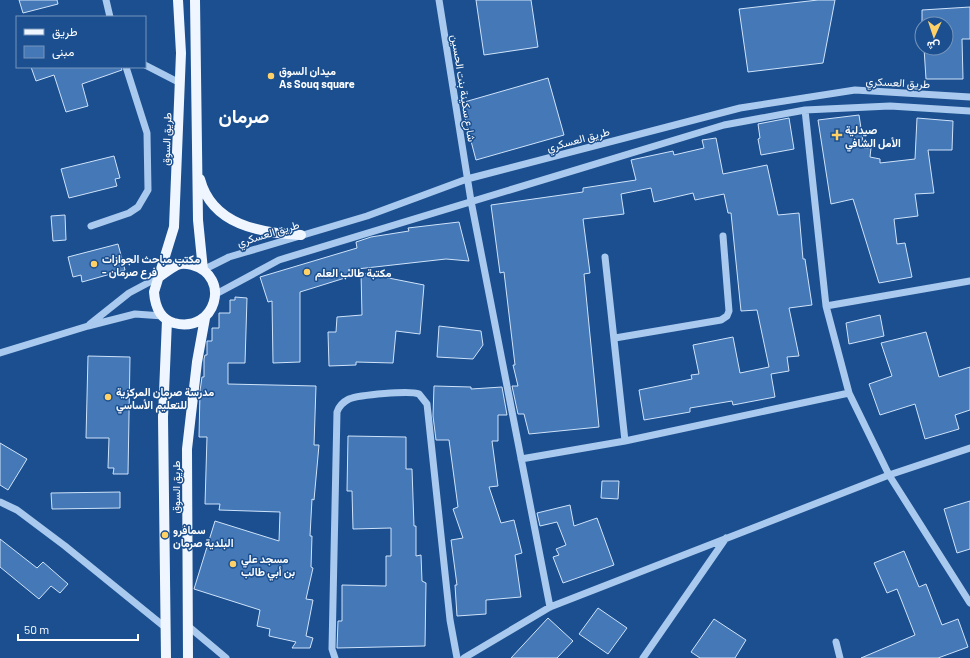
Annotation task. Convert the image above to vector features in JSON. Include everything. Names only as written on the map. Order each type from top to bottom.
[{"type":"main road","name":"طريق السوق","points":[[159,277],[174,227],[181,29],[178,0]]},
{"type":"main road","points":[[195,0],[198,220],[203,270]]},
{"type":"main road","points":[[198,172],[202,186],[209,200],[220,212],[255,230],[277,234],[300,234]]},
{"type":"main road","points":[[178,264],[187,264],[203,270],[213,282],[216,294],[213,307],[205,318],[186,325],[165,318],[155,302],[154,292],[159,277],[178,264]]},
{"type":"main road","name":"طريق السوق","points":[[165,318],[163,417],[166,658]]},
{"type":"main road","name":"طريق السوق","points":[[188,658],[187,449],[197,362],[205,318]]},
{"type":"street","points":[[106,0],[110,16]]},
{"type":"street","name":"شارع سكينة بنت الحسين","points":[[440,0],[467,179],[550,607]]},
{"type":"street","points":[[146,66],[180,83]]},
{"type":"street","points":[[91,226],[129,214],[138,207],[148,190],[147,132],[126,68]]},
{"type":"street","name":"طريق العسكري","points":[[203,270],[229,257],[300,234],[367,216],[467,179],[740,108],[855,90],[970,97]]},
{"type":"street","points":[[216,294],[279,260],[724,125],[805,110],[890,106],[970,111]]},
{"type":"street","points":[[805,110],[826,306],[849,394],[889,475],[970,603]]},
{"type":"street","points":[[615,338],[721,320],[727,316],[729,311],[722,236]]},
{"type":"street","points":[[605,257],[615,338],[625,442]]},
{"type":"street","points":[[88,326],[129,293],[159,277]]},
{"type":"street","points":[[826,306],[970,281]]},
{"type":"street","points":[[0,353],[88,326],[135,314],[165,318]]},
{"type":"street","points":[[335,658],[332,649],[337,412],[340,406],[351,398],[407,392],[419,394],[427,404],[450,620],[457,658]]},
{"type":"street","points":[[521,459],[625,442],[849,394]]},
{"type":"street","points":[[464,658],[550,607],[889,475],[970,448]]},
{"type":"street","points":[[0,502],[17,510],[65,546],[166,628]]},
{"type":"street","points":[[643,658],[726,538]]},
{"type":"street","points":[[188,626],[226,658]]},
{"type":"street","points":[[836,642],[840,658]]},
{"type":"building","points":[[19,0],[57,0],[58,4],[23,13]]},
{"type":"building","points":[[476,0],[531,0],[538,47],[484,55]]},
{"type":"building","points":[[818,0],[835,0],[823,63],[748,72],[739,9]]},
{"type":"building","points":[[970,7],[970,39],[962,39],[963,79],[926,79],[925,56],[954,56],[954,16],[922,16],[922,10]]},
{"type":"building","points":[[31,68],[121,68],[122,70],[82,84],[88,106],[66,112],[54,75],[36,81]]},
{"type":"building","points":[[548,78],[564,135],[476,160],[461,103]]},
{"type":"building","points":[[859,115],[864,148],[871,148],[870,157],[880,159],[880,163],[915,159],[917,118],[953,121],[952,150],[928,150],[934,193],[915,194],[918,216],[894,219],[897,244],[905,243],[912,277],[879,283],[853,199],[831,204],[818,120]]},
{"type":"building","points":[[789,118],[794,149],[761,155],[758,139],[760,138],[758,124]]},
{"type":"building","points":[[716,138],[723,174],[767,165],[778,215],[799,213],[803,259],[805,259],[812,305],[789,308],[799,356],[787,357],[789,371],[771,374],[775,397],[733,405],[732,401],[690,408],[690,412],[644,420],[639,390],[692,379],[691,375],[699,374],[693,345],[733,337],[740,373],[769,367],[757,310],[741,311],[731,213],[728,213],[724,194],[695,200],[693,193],[654,202],[651,188],[621,194],[624,214],[583,219],[590,273],[584,274],[599,427],[529,434],[524,414],[518,414],[512,386],[518,386],[513,365],[515,365],[504,272],[500,273],[491,205],[583,192],[583,188],[636,180],[631,160],[673,151],[674,155],[704,148],[702,140]]},
{"type":"building","points":[[114,156],[120,178],[115,179],[117,186],[69,198],[61,169]]},
{"type":"building","points":[[65,215],[66,240],[53,241],[51,216]]},
{"type":"building","points":[[459,222],[469,261],[446,259],[348,270],[424,285],[420,334],[396,331],[393,363],[356,362],[356,365],[329,366],[328,332],[336,332],[337,317],[362,315],[361,273],[300,292],[300,362],[273,363],[272,301],[268,302],[260,277],[357,248],[356,242],[371,237],[409,231],[408,228]]},
{"type":"building","points":[[118,244],[125,270],[82,282],[81,275],[73,277],[68,257]]},
{"type":"building","points":[[235,297],[247,298],[245,363],[228,363],[228,384],[316,386],[314,445],[319,445],[314,500],[312,499],[310,536],[312,536],[311,567],[313,568],[306,599],[313,600],[306,636],[313,638],[310,648],[292,648],[296,642],[269,636],[270,629],[257,626],[260,610],[194,589],[215,521],[279,541],[280,512],[219,510],[220,504],[205,504],[207,437],[199,437],[200,391],[202,377],[204,377],[204,359],[205,355],[207,355],[207,341],[212,341],[212,328],[219,328],[219,313],[230,313],[230,300],[235,300]]},
{"type":"building","points":[[880,315],[884,336],[849,344],[846,323]]},
{"type":"building","points":[[439,326],[481,331],[483,345],[473,359],[437,357]]},
{"type":"building","points":[[926,332],[939,377],[970,367],[970,410],[955,415],[959,429],[925,439],[915,404],[880,415],[869,384],[892,376],[881,343]]},
{"type":"building","name":"مدرسة صرمان المركزية للتعليم الأساسي","points":[[88,356],[130,357],[128,474],[113,474],[114,468],[108,468],[109,438],[86,438]]},
{"type":"building","points":[[434,386],[471,387],[471,389],[502,387],[507,415],[498,415],[498,441],[492,441],[498,486],[489,487],[501,523],[514,520],[522,553],[515,555],[521,597],[486,600],[486,614],[457,616],[455,585],[457,585],[451,540],[463,538],[453,509],[458,507],[449,440],[436,440],[433,416]]},
{"type":"building","points":[[348,436],[406,437],[406,469],[412,469],[414,526],[416,526],[416,556],[421,555],[422,581],[426,583],[425,646],[337,648],[338,621],[342,621],[342,585],[386,586],[386,556],[391,556],[391,528],[353,529],[352,491],[347,491]]},
{"type":"building","points":[[0,443],[27,459],[8,490],[0,485]]},
{"type":"building","points":[[602,481],[619,481],[618,499],[601,498]]},
{"type":"building","points":[[120,492],[120,508],[52,509],[51,493]]},
{"type":"building","points":[[970,501],[970,549],[957,553],[944,509]]},
{"type":"building","points":[[570,505],[574,526],[597,518],[614,565],[563,583],[553,557],[559,555],[556,549],[566,545],[557,522],[540,526],[537,513]]},
{"type":"building","points":[[0,539],[37,568],[43,562],[68,584],[60,593],[51,586],[39,599],[0,567]]},
{"type":"building","points":[[904,551],[919,587],[926,584],[942,625],[958,619],[968,647],[938,658],[861,658],[915,635],[897,589],[887,593],[874,563]]},
{"type":"building","points":[[598,608],[627,628],[608,654],[579,634]]},
{"type":"building","points":[[548,618],[573,641],[557,658],[511,658]]},
{"type":"building","points":[[714,619],[746,640],[735,658],[700,658],[691,652]]},
{"type":"place","name":"ميدان السوق As Souq square","points":[[271,76]]},
{"type":"place","name":"صيدلية الأمل الشافي","points":[[837,135]]},
{"type":"place","name":"مكتب مباحث الجوازات - فرع صرمان","points":[[94,264]]},
{"type":"place","name":"مكتبة طالب العلم","points":[[307,272]]},
{"type":"place","name":"مدرسة صرمان المركزية للتعليم الأساسي","points":[[108,397]]},
{"type":"place","name":"سمافرو البلدية صرمان","points":[[165,535]]},
{"type":"place","name":"مسجد علي بن أبي طالب","points":[[233,564]]},
{"type":"district","name":"صرمان","points":[[244,115]]}]
